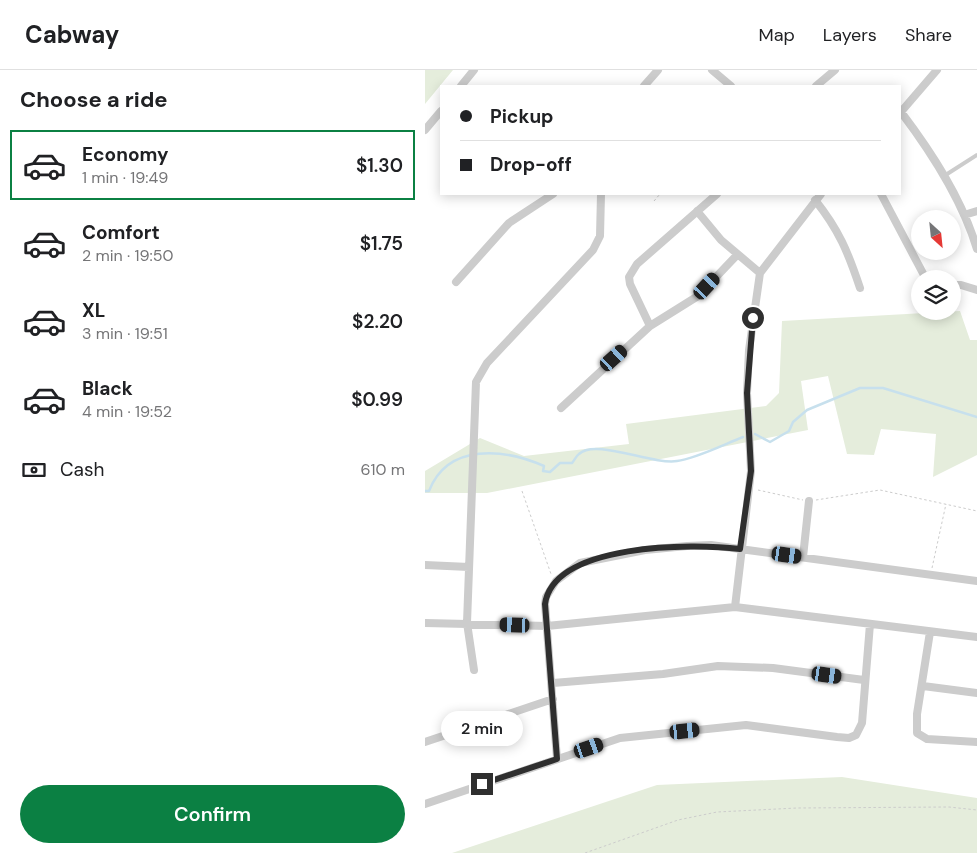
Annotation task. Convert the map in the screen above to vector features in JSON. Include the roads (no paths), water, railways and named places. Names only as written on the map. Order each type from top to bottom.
[{"type":"street","points":[[462,85],[475,70]]},
{"type":"street","points":[[645,85],[658,70]]},
{"type":"street","points":[[712,70],[730,85]]},
{"type":"street","points":[[818,85],[835,70]]},
{"type":"street","points":[[901,111],[937,70]]},
{"type":"street","points":[[425,130],[440,111]]},
{"type":"street","points":[[901,113],[927,146],[944,176],[964,215],[977,249]]},
{"type":"street","points":[[456,282],[509,223],[551,195]]},
{"type":"street","points":[[474,670],[467,624],[474,391],[478,377],[496,353],[593,250],[600,236],[601,195]]},
{"type":"street","points":[[650,326],[630,284],[629,277],[645,256],[716,195]]},
{"type":"street","points":[[735,606],[740,549],[750,488],[751,456],[747,393],[749,350],[760,273],[820,195]]},
{"type":"street","points":[[882,195],[921,270]]},
{"type":"street","points":[[815,200],[835,226],[844,243],[861,288]]},
{"type":"street","points":[[697,211],[711,230],[737,255],[760,273]]},
{"type":"street","points":[[964,215],[977,211]]},
{"type":"street","points":[[561,408],[650,326],[698,296],[737,255]]},
{"type":"street","points":[[961,285],[977,290]]},
{"type":"street","points":[[803,557],[809,501]]},
{"type":"street","points":[[557,759],[546,597],[556,581],[568,570],[580,563],[645,550],[711,546],[977,581]]},
{"type":"street","points":[[425,565],[469,567]]},
{"type":"street","points":[[425,623],[547,626],[735,606],[977,637]]},
{"type":"street","points":[[425,804],[621,738],[746,724],[849,738],[860,731],[862,723],[870,624]]},
{"type":"street","points":[[930,632],[916,724],[919,736],[936,740],[977,742]]},
{"type":"street","points":[[553,683],[663,674],[718,666],[773,668],[864,680]]},
{"type":"street","points":[[923,686],[977,693]]},
{"type":"street","points":[[425,740],[553,699]]},
{"type":"lane","points":[[944,176],[977,155]]},
{"type":"waterway","points":[[755,434],[770,442],[789,431],[793,422],[807,410],[860,388],[883,388],[977,417]]},
{"type":"waterway","points":[[425,491],[429,491],[438,475],[449,464],[463,457],[479,454],[512,456],[529,460],[544,466],[543,471],[550,472],[560,463],[572,463],[578,455],[587,450],[610,450],[653,459],[677,461],[701,454],[743,437]]}]
